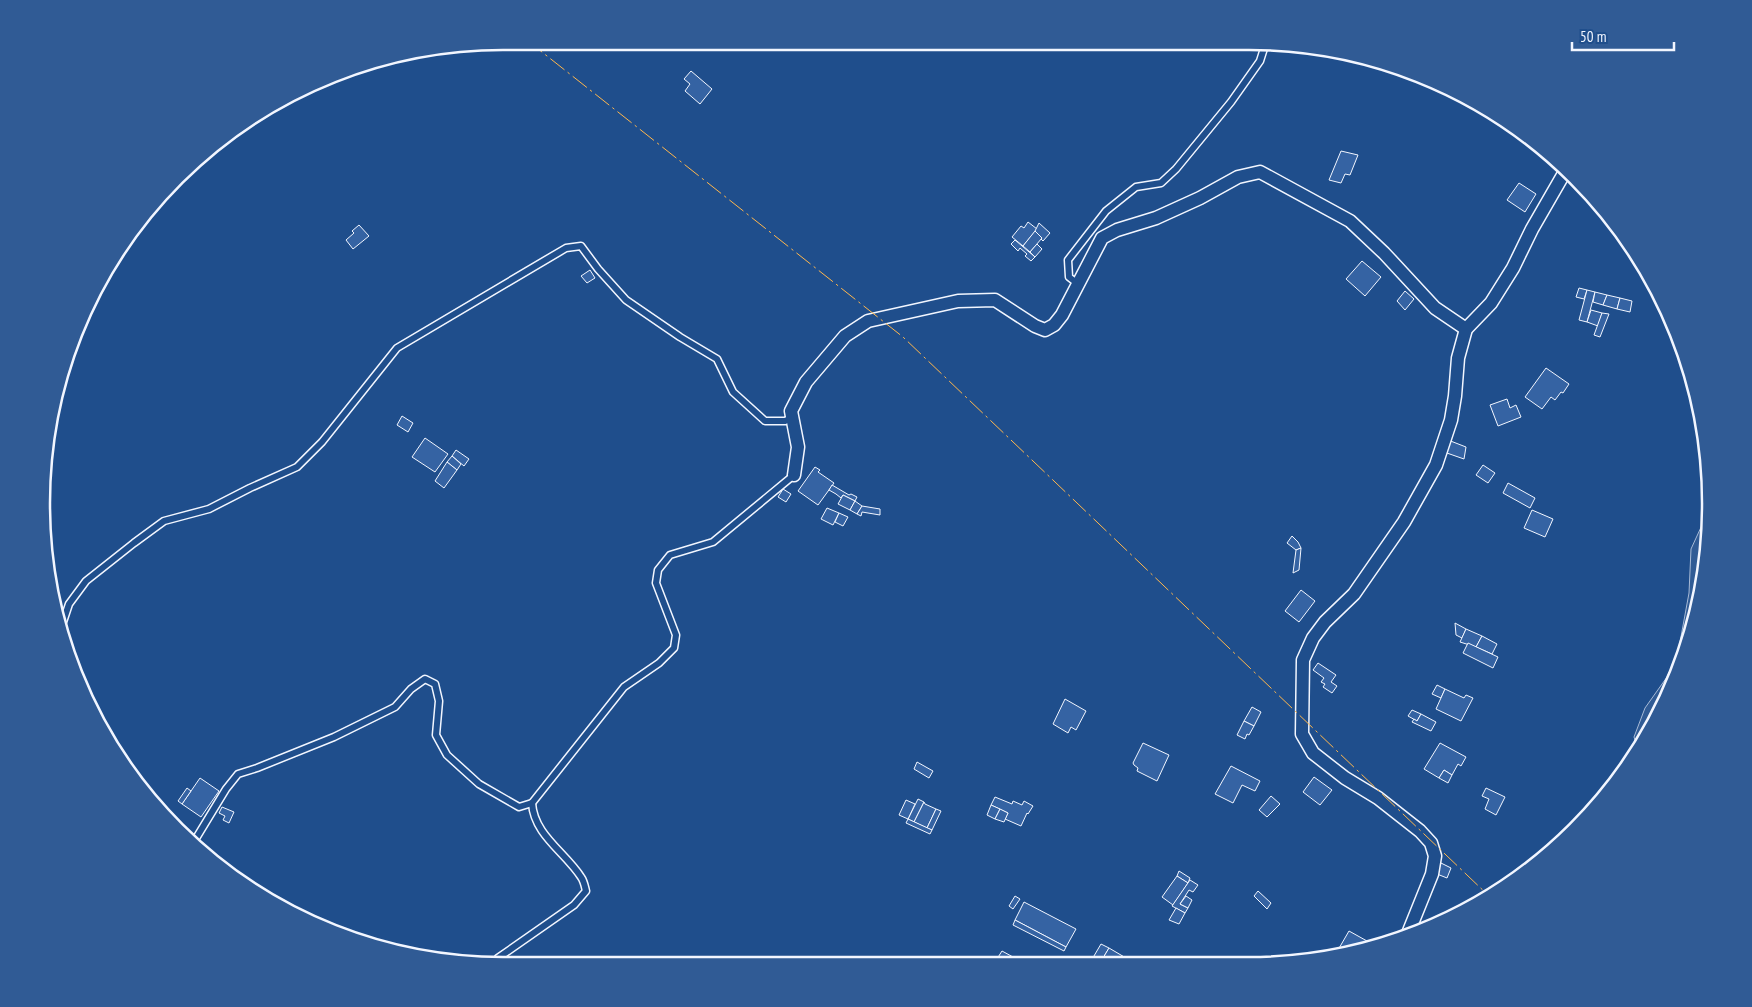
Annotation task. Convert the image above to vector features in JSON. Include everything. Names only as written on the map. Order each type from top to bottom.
[{"type":"street","points":[[794,474],[798,447],[791,411],[806,382],[845,336],[868,321],[958,301],[995,300],[1035,326],[1045,330],[1054,325],[1062,315],[1102,238],[1117,230],[1156,218],[1174,210],[1238,177],[1260,172],[1350,221],[1384,253],[1435,308],[1466,329]]},
{"type":"street","points":[[1411,926],[1432,874],[1435,856],[1431,843],[1420,831],[1378,798],[1345,778],[1313,753],[1302,734],[1303,660],[1313,638],[1325,622],[1354,594],[1404,522],[1436,465],[1451,420],[1458,358],[1466,329],[1491,303],[1509,275],[1532,229],[1562,177]]},
{"type":"lane","points":[[1078,284],[1069,277],[1068,260],[1106,211],[1136,187],[1161,183],[1176,169],[1231,102],[1260,61],[1263,51]]},
{"type":"lane","points":[[64,618],[69,604],[86,581],[164,521],[209,509],[297,466],[322,442],[397,348],[566,248],[581,246],[598,269],[626,300],[716,359],[733,392],[765,421],[785,421],[792,418]]},
{"type":"lane","points":[[197,837],[226,789],[238,774],[258,768],[334,737],[395,707],[411,689],[425,679],[435,684],[439,701],[436,735],[447,755],[479,784],[519,807],[532,803],[624,686],[659,663],[674,648],[676,635],[656,583],[658,570],[670,555],[713,542],[794,474]]},
{"type":"lane","points":[[500,957],[574,905],[586,891],[582,878],[547,838],[533,815],[532,803]]},
{"type":"shaded area","points":[[1701,527],[1693,592],[1680,644],[1689,593],[1691,549]]},
{"type":"shaded area","points":[[1667,677],[1655,704],[1635,740],[1634,737],[1645,708]]},
{"type":"building","points":[[691,71],[712,89],[700,104],[685,91],[690,84],[684,79]]},
{"type":"building","points":[[1341,151],[1358,155],[1350,175],[1345,174],[1341,183],[1329,180]]},
{"type":"building","points":[[1519,183],[1536,194],[1525,212],[1507,200]]},
{"type":"building","points":[[1028,222],[1037,229],[1023,246],[1012,237],[1021,226],[1024,228]]},
{"type":"building","points":[[1039,223],[1050,233],[1043,241],[1035,231]]},
{"type":"building","points":[[359,225],[369,236],[353,249],[346,240]]},
{"type":"building","points":[[1035,231],[1042,238],[1030,252],[1023,246]]},
{"type":"building","points":[[1015,240],[1035,257],[1031,261],[1020,248],[1018,251],[1011,244]]},
{"type":"building","points":[[1037,244],[1042,249],[1035,257],[1030,252]]},
{"type":"building","points":[[1362,261],[1381,277],[1365,296],[1346,279]]},
{"type":"building","points":[[590,270],[595,278],[587,283],[581,276]]},
{"type":"building","points":[[1579,288],[1587,290],[1584,299],[1576,297]]},
{"type":"building","points":[[1587,290],[1595,292],[1587,322],[1579,320]]},
{"type":"building","points":[[1405,291],[1414,299],[1405,310],[1397,301]]},
{"type":"building","points":[[1595,292],[1607,295],[1603,305],[1593,302]]},
{"type":"building","points":[[1607,295],[1620,298],[1617,309],[1603,305]]},
{"type":"building","points":[[1620,298],[1632,301],[1630,312],[1617,309]]},
{"type":"building","points":[[1591,310],[1602,313],[1598,326],[1587,322]]},
{"type":"building","points":[[1602,313],[1609,314],[1600,337],[1594,335]]},
{"type":"building","points":[[1546,368],[1569,384],[1555,400],[1551,397],[1542,409],[1525,397]]},
{"type":"building","points":[[1507,399],[1510,408],[1516,405],[1521,417],[1498,426],[1490,405]]},
{"type":"building","points":[[402,416],[413,423],[408,432],[397,425]]},
{"type":"building","points":[[425,438],[448,454],[435,472],[412,457]]},
{"type":"building","points":[[1448,440],[1466,447],[1464,459],[1444,452]]},
{"type":"building","points":[[456,450],[469,459],[464,466],[452,456]]},
{"type":"building","points":[[452,456],[461,464],[457,470],[447,462]]},
{"type":"building","points":[[447,462],[457,470],[444,488],[435,481]]},
{"type":"building","points":[[1483,465],[1495,473],[1488,483],[1476,475]]},
{"type":"building","points":[[815,467],[820,470],[818,472],[834,483],[818,505],[798,491]]},
{"type":"building","points":[[1508,483],[1535,498],[1530,508],[1503,493]]},
{"type":"building","points":[[832,485],[849,495],[857,497],[855,501],[843,495],[841,498],[829,490]]},
{"type":"building","points":[[783,489],[791,494],[786,502],[778,497]]},
{"type":"building","points":[[843,495],[855,501],[850,510],[838,504]]},
{"type":"building","points":[[855,501],[862,506],[857,514],[850,510]]},
{"type":"building","points":[[862,506],[880,509],[880,515],[862,512],[861,516],[857,514]]},
{"type":"building","points":[[827,508],[839,513],[833,525],[821,519]]},
{"type":"building","points":[[1532,510],[1553,519],[1545,537],[1524,528]]},
{"type":"building","points":[[839,513],[848,517],[843,526],[835,522]]},
{"type":"building","points":[[1292,536],[1301,548],[1296,550],[1287,543]]},
{"type":"building","points":[[1301,548],[1299,570],[1293,573],[1296,550]]},
{"type":"building","points":[[1301,590],[1315,601],[1299,622],[1285,611]]},
{"type":"building","points":[[1455,623],[1466,629],[1462,638],[1456,635]]},
{"type":"building","points":[[1466,629],[1482,636],[1476,647],[1460,642]]},
{"type":"building","points":[[1482,636],[1497,644],[1492,654],[1476,647]]},
{"type":"building","points":[[1468,643],[1498,657],[1493,668],[1463,653]]},
{"type":"building","points":[[1318,663],[1336,675],[1331,682],[1337,686],[1332,693],[1323,687],[1325,684],[1321,682],[1324,678],[1313,670]]},
{"type":"building","points":[[1437,685],[1445,689],[1441,698],[1432,694]]},
{"type":"building","points":[[1445,689],[1464,698],[1466,695],[1473,698],[1461,721],[1436,709]]},
{"type":"building","points":[[1065,699],[1086,711],[1076,730],[1071,727],[1068,733],[1053,724]]},
{"type":"building","points":[[1252,707],[1261,712],[1254,726],[1244,721]]},
{"type":"building","points":[[1412,710],[1421,714],[1417,721],[1408,716]]},
{"type":"building","points":[[1421,714],[1436,722],[1431,731],[1412,722],[1414,719],[1417,721]]},
{"type":"building","points":[[1244,721],[1254,726],[1245,739],[1237,735]]},
{"type":"building","points":[[1143,743],[1169,755],[1157,781],[1137,771],[1138,768],[1133,763]]},
{"type":"building","points":[[1440,743],[1466,757],[1461,766],[1458,764],[1452,775],[1444,770],[1439,778],[1424,769]]},
{"type":"building","points":[[917,762],[933,771],[929,778],[914,769]]},
{"type":"building","points":[[1231,766],[1260,781],[1255,791],[1242,785],[1233,803],[1215,794]]},
{"type":"building","points":[[1444,770],[1452,775],[1448,783],[1439,778]]},
{"type":"building","points":[[1314,777],[1332,790],[1320,805],[1303,792]]},
{"type":"building","points":[[200,778],[219,791],[201,817],[182,804]]},
{"type":"building","points":[[187,788],[191,791],[182,804],[178,801]]},
{"type":"building","points":[[1486,788],[1505,797],[1496,815],[1485,809],[1489,799],[1482,796]]},
{"type":"building","points":[[1271,796],[1280,804],[1267,817],[1259,810]]},
{"type":"building","points":[[995,797],[1012,804],[1013,801],[1022,805],[1024,801],[1033,806],[1027,813],[1021,826],[1005,819],[1008,813],[991,805]]},
{"type":"building","points":[[918,799],[924,802],[914,822],[908,819]]},
{"type":"building","points":[[906,800],[915,804],[908,819],[899,815]]},
{"type":"building","points":[[924,802],[936,809],[927,828],[914,822]]},
{"type":"building","points":[[991,805],[1000,809],[995,819],[987,815]]},
{"type":"building","points":[[222,807],[234,812],[229,823],[223,820],[225,816],[219,813]]},
{"type":"building","points":[[936,809],[941,811],[932,830],[927,828]]},
{"type":"building","points":[[1000,809],[1008,813],[1004,822],[995,819]]},
{"type":"building","points":[[908,819],[932,830],[930,834],[906,823]]},
{"type":"building","points":[[1441,863],[1451,868],[1447,878],[1437,874]]},
{"type":"building","points":[[1179,871],[1190,878],[1188,883],[1177,876]]},
{"type":"building","points":[[1177,876],[1188,883],[1173,905],[1162,897]]},
{"type":"building","points":[[1190,880],[1198,885],[1193,892],[1189,890],[1180,904],[1188,908],[1185,913],[1172,906]]},
{"type":"building","points":[[1258,891],[1271,903],[1267,909],[1254,896]]},
{"type":"building","points":[[1015,896],[1020,899],[1013,909],[1009,906]]},
{"type":"building","points":[[1186,896],[1192,900],[1188,908],[1180,904]]},
{"type":"building","points":[[1024,902],[1076,929],[1066,947],[1015,920]]},
{"type":"building","points":[[1176,908],[1185,913],[1179,924],[1169,920]]},
{"type":"building","points":[[1015,920],[1066,947],[1064,951],[1013,925]]},
{"type":"building","points":[[1349,931],[1368,941],[1366,942],[1339,947]]},
{"type":"building","points":[[1101,944],[1109,948],[1104,957],[1093,957]]},
{"type":"building","points":[[1109,948],[1124,957],[1104,957]]},
{"type":"building","points":[[1002,951],[1013,957],[998,957]]},
{"type":"power","points":[[539,50],[903,337],[1484,891]]}]
